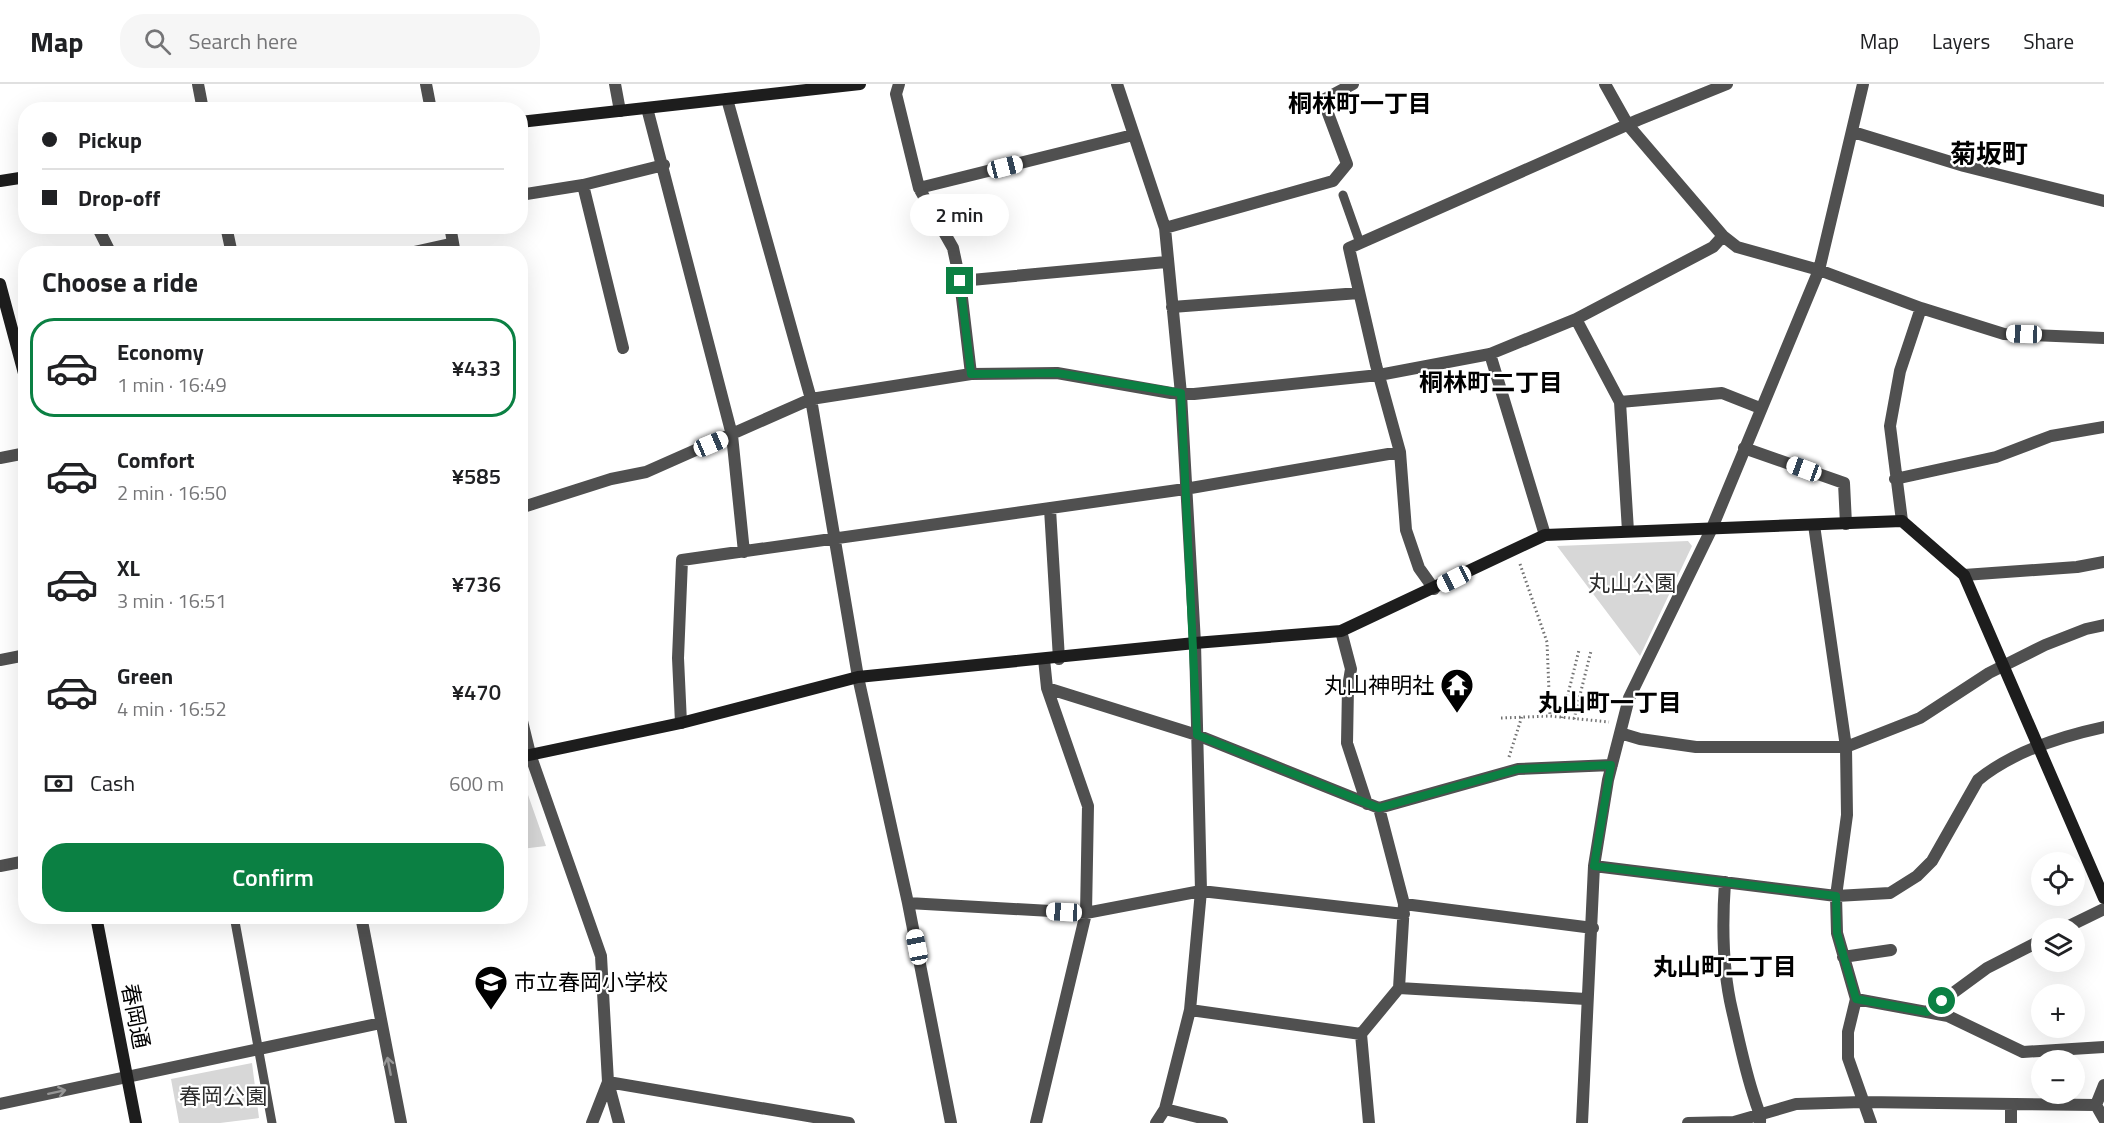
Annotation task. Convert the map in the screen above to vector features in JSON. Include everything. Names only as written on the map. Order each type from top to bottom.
[{"type":"street","points":[[198,84],[201,102]]},
{"type":"street","points":[[426,84],[429,102]]},
{"type":"street","points":[[615,84],[620,111]]},
{"type":"street","points":[[528,121],[860,84]]},
{"type":"street","points":[[899,84],[896,94],[919,188],[953,248],[960,281],[971,374]]},
{"type":"street","points":[[1118,84],[1165,228],[1166,262],[1181,393],[1195,643],[1201,891],[1191,1010],[1164,1109],[1156,1123]]},
{"type":"street","points":[[1165,228],[1333,181],[1347,164],[1323,100],[1353,84]]},
{"type":"street","points":[[1605,84],[1628,125],[1724,236],[1737,247],[1819,270],[1921,308],[2004,334],[2104,338]]},
{"type":"street","points":[[1434,589],[1419,568],[1406,530],[1400,452],[1349,248],[1727,84]]},
{"type":"street","points":[[1582,1123],[1586,999],[1593,928],[1594,866],[1611,765],[1629,698],[1712,528],[1819,270],[1863,84]]},
{"type":"street","points":[[727,99],[811,399],[858,677],[908,903],[951,1123]]},
{"type":"street","points":[[647,108],[664,165],[732,435],[744,552]]},
{"type":"street","points":[[1853,132],[1964,166],[2104,201]]},
{"type":"street","points":[[919,188],[1133,135]]},
{"type":"street","points":[[528,194],[583,185],[664,165]]},
{"type":"street","points":[[0,181],[18,178]]},
{"type":"street","points":[[583,185],[623,348]]},
{"type":"street","points":[[528,505],[611,479],[646,472],[811,399],[971,374],[1057,373],[1181,393],[1379,375],[1490,354],[1576,319],[1713,247],[1724,236]]},
{"type":"street","points":[[960,281],[1166,262]]},
{"type":"street","points":[[1,291],[18,352]]},
{"type":"street","points":[[1172,307],[1359,293]]},
{"type":"street","points":[[1921,308],[1900,370],[1890,426],[1902,521],[1964,576],[2104,898]]},
{"type":"street","points":[[1576,319],[1620,402],[1628,531]]},
{"type":"street","points":[[1490,354],[1545,535]]},
{"type":"street","points":[[1620,402],[1722,393],[1760,408]]},
{"type":"street","points":[[1895,479],[1996,457],[2051,436],[2104,427]]},
{"type":"street","points":[[1744,448],[1844,483],[1846,524]]},
{"type":"street","points":[[681,723],[678,657],[682,560],[1185,489],[1400,452]]},
{"type":"street","points":[[0,458],[18,455]]},
{"type":"street","points":[[1050,509],[1059,659]]},
{"type":"street","points":[[528,755],[681,723],[858,677],[1059,659],[1195,643],[1341,631],[1545,535],[1902,521]]},
{"type":"street","points":[[1814,525],[1846,747],[1847,815],[1836,896],[1837,933],[1856,999],[1848,1032],[1848,1058],[1871,1123]]},
{"type":"street","points":[[1964,576],[2077,567],[2104,562]]},
{"type":"street","points":[[1622,728],[1640,739],[1696,747],[1846,747],[1920,718],[2004,666],[2086,629],[2104,625]]},
{"type":"street","points":[[1341,631],[1352,669],[1348,687],[1347,743],[1367,804]]},
{"type":"street","points":[[0,660],[18,657]]},
{"type":"street","points":[[1036,1123],[1086,913],[1088,806],[1047,688],[1044,659]]},
{"type":"street","points":[[1047,688],[1197,735],[1379,808],[1518,769],[1611,765]]},
{"type":"street","points":[[1594,866],[1836,896],[1890,892],[1917,876],[1932,861],[1978,780],[1989,771],[2076,733],[2104,727]]},
{"type":"street","points":[[528,764],[601,956],[608,1082],[619,1123]]},
{"type":"street","points":[[1369,1123],[1361,1034],[1399,988],[1404,909],[1379,808]]},
{"type":"street","points":[[0,866],[18,863]]},
{"type":"street","points":[[1725,882],[1722,924],[1725,965],[1732,1008],[1760,1119]]},
{"type":"street","points":[[908,903],[1086,913],[1201,891],[1593,928]]},
{"type":"street","points":[[2085,918],[2104,909]]},
{"type":"street","name":"春岡通","points":[[98,924],[136,1123]]},
{"type":"street","points":[[362,924],[401,1123]]},
{"type":"street","points":[[1927,1012],[1987,968],[2031,946]]},
{"type":"street","points":[[1843,957],[1891,950]]},
{"type":"street","points":[[1399,988],[1586,999]]},
{"type":"street","points":[[1856,999],[1948,1016],[2023,1052],[2104,1047]]},
{"type":"street","points":[[1191,1010],[1361,1034]]},
{"type":"street","points":[[0,1104],[256,1047],[381,1023]]},
{"type":"street","points":[[592,1123],[608,1082]]},
{"type":"street","points":[[608,1082],[849,1123]]},
{"type":"street","points":[[2096,1105],[2104,1085]]},
{"type":"street","points":[[1688,1123],[1760,1119],[1796,1104],[1862,1102],[2096,1105]]},
{"type":"street","points":[[2011,1105],[2011,1123]]},
{"type":"street","points":[[2096,1105],[2104,1119]]},
{"type":"street","points":[[1164,1109],[1222,1123]]},
{"type":"lane","points":[[1343,195],[1360,243]]},
{"type":"lane","points":[[235,924],[256,1047],[272,1123]]},
{"type":"path","points":[[1514,548],[1547,642],[1550,717]]},
{"type":"path","points":[[1562,718],[1579,650]]},
{"type":"path","points":[[1574,719],[1591,651]]},
{"type":"path","points":[[1503,774],[1522,716]]},
{"type":"path","points":[[1501,718],[1550,717],[1622,728]]},
{"type":"green space","name":"丸山公園","points":[[1688,541],[1692,546],[1640,656],[1557,546]]},
{"type":"green space","points":[[528,795],[546,846],[528,848]]},
{"type":"green space","name":"春岡公園","points":[[252,1063],[259,1118],[220,1123],[179,1123],[171,1079]]},
{"type":"place","name":"丸山神明社","points":[[1457,714]]},
{"type":"place","name":"市立春岡小学校","points":[[491,1011]]},
{"type":"district","name":"桐林町一丁目","points":[[1360,104]]},
{"type":"district","name":"菊坂町","points":[[1989,154]]},
{"type":"district","name":"桐林町二丁目","points":[[1491,383]]},
{"type":"district","name":"丸山町一丁目","points":[[1610,703]]},
{"type":"district","name":"丸山町二丁目","points":[[1725,967]]},
{"type":"route","points":[[960,281],[971,374],[1057,373],[1181,393],[1195,643],[1197,735],[1379,808],[1518,769],[1611,765],[1594,866],[1836,896],[1837,933],[1856,999],[1927,1012],[1942,1001]]}]
